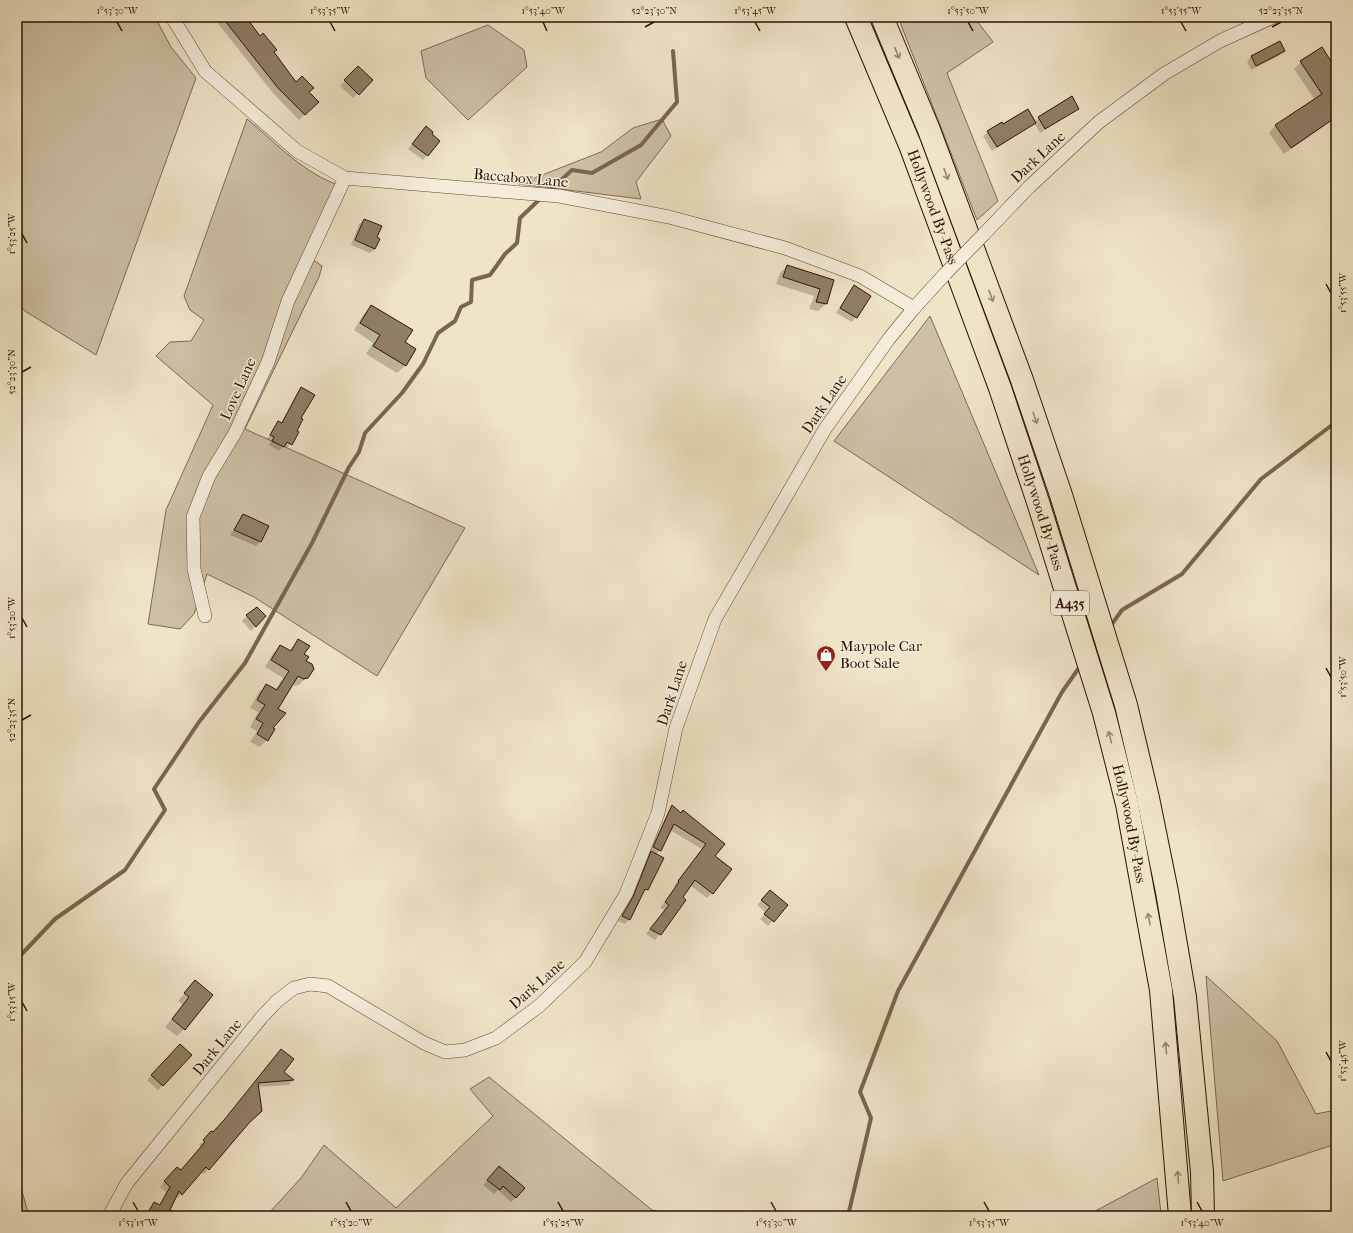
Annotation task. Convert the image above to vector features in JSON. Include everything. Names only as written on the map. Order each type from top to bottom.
[{"type":"highway","name":"Hollywood By-Pass","points":[[856,17],[910,145],[1000,388],[1038,502],[1104,713],[1127,804],[1161,990],[1180,1216]]},
{"type":"highway","name":"Hollywood By-Pass","points":[[882,17],[929,130],[1022,380],[1061,495],[1126,705],[1148,798],[1167,892],[1184,997],[1202,1172],[1203,1216]]},
{"type":"street","name":"Baccabox Lane","points":[[172,17],[204,71],[297,151],[345,178],[559,196],[669,217],[793,251],[860,276],[914,308]]},
{"type":"street","name":"Dark Lane","points":[[109,1216],[127,1183],[217,1072],[261,1018],[277,1001],[294,988],[310,984],[328,986],[424,1043],[445,1052],[465,1050],[496,1038],[539,1006],[585,962],[626,894],[658,813],[676,728],[715,619],[825,429],[888,340],[914,308],[945,274],[1029,187],[1099,122],[1164,74],[1220,41],[1272,17]]},
{"type":"street","name":"Love Lane","points":[[205,616],[194,568],[193,516],[209,476],[235,433],[268,362],[288,301],[345,178]]},
{"type":"shaded area","points":[[17,17],[155,17],[171,47],[196,78],[96,355],[25,311],[17,303]]},
{"type":"shaded area","points":[[898,17],[974,17],[993,42],[947,73],[998,201],[977,220]]},
{"type":"shaded area","points":[[488,25],[524,50],[527,67],[468,120],[426,78],[421,51]]},
{"type":"shaded area","points":[[247,119],[303,166],[328,181],[342,186],[309,257],[322,266],[319,277],[245,429],[465,528],[377,676],[254,597],[207,574],[194,614],[180,629],[148,624],[166,510],[213,405],[156,356],[170,342],[191,341],[204,320],[190,310],[184,296]]},
{"type":"shaded area","points":[[662,119],[671,136],[636,182],[641,199],[519,184],[601,152],[633,128]]},
{"type":"shaded area","points":[[930,316],[1039,575],[834,441]]},
{"type":"shaded area","points":[[1206,976],[1277,1041],[1316,1114],[1336,1110],[1336,1144],[1223,1181]]},
{"type":"shaded area","points":[[489,1077],[652,1210],[678,1216],[271,1216],[269,1213],[301,1178],[324,1145],[396,1208],[493,1116],[470,1089]]},
{"type":"shaded area","points":[[1157,1178],[1161,1214],[1158,1216],[1086,1216]]},
{"type":"shaded area","points":[[17,1179],[20,1184],[29,1216],[17,1216]]},
{"type":"building","points":[[222,17],[246,17],[260,36],[263,33],[277,50],[274,52],[296,82],[302,76],[314,88],[309,92],[319,102],[305,115],[278,88]]},
{"type":"building","points":[[1280,41],[1285,51],[1256,66],[1251,56]]},
{"type":"building","points":[[1322,47],[1336,69],[1336,117],[1291,148],[1275,125],[1322,94],[1300,61]]},
{"type":"building","points":[[358,66],[373,80],[359,95],[344,80]]},
{"type":"building","points":[[1072,96],[1079,109],[1045,129],[1038,117]]},
{"type":"building","points":[[1028,109],[1036,123],[997,147],[987,131],[1002,122],[1003,124]]},
{"type":"building","points":[[426,126],[440,141],[428,156],[412,144]]},
{"type":"building","points":[[364,219],[382,226],[377,237],[380,239],[375,249],[355,240]]},
{"type":"building","points":[[787,265],[834,280],[827,304],[816,302],[820,289],[783,277]]},
{"type":"building","points":[[854,285],[871,296],[857,318],[840,308]]},
{"type":"building","points":[[371,305],[413,330],[405,342],[416,349],[406,366],[373,346],[380,335],[360,323]]},
{"type":"building","points":[[301,387],[315,395],[301,418],[303,419],[297,431],[299,432],[292,445],[287,442],[284,447],[272,441],[274,437],[270,435],[278,421],[282,423]]},
{"type":"building","points":[[243,514],[269,526],[261,542],[234,530]]},
{"type":"building","points":[[257,607],[266,616],[256,627],[246,615]]},
{"type":"building","points":[[298,639],[310,646],[304,654],[309,657],[306,661],[312,664],[314,669],[308,678],[303,679],[298,676],[278,709],[286,713],[273,728],[275,729],[268,741],[257,734],[263,723],[256,719],[265,705],[257,700],[266,684],[277,690],[289,671],[271,660],[280,645],[291,651]]},
{"type":"building","points":[[672,805],[681,813],[683,810],[725,844],[715,856],[732,869],[713,894],[695,880],[683,897],[686,900],[661,935],[650,929],[669,905],[665,902],[679,882],[678,881],[706,844],[674,824],[661,851],[653,847]]},
{"type":"building","points":[[651,851],[664,858],[648,890],[645,889],[630,920],[622,916],[633,897]]},
{"type":"building","points":[[770,890],[788,905],[774,922],[764,914],[770,907],[761,900]]},
{"type":"building","points":[[195,980],[213,995],[185,1030],[172,1019],[189,997],[184,993]]},
{"type":"building","points":[[180,1044],[192,1055],[163,1086],[151,1075]]},
{"type":"building","points":[[281,1049],[294,1059],[284,1072],[294,1080],[258,1083],[262,1111],[249,1123],[209,1170],[206,1167],[182,1195],[179,1191],[170,1210],[184,1216],[146,1216],[154,1202],[160,1205],[170,1187],[164,1181],[177,1167],[181,1170],[205,1142],[203,1140],[224,1120]]},
{"type":"building","points":[[499,1166],[525,1188],[516,1198],[503,1186],[500,1190],[487,1180]]},
{"type":"waterway","points":[[547,193],[572,170],[592,173],[641,145],[677,102],[673,51]]},
{"type":"waterway","points":[[17,959],[55,919],[125,870],[165,810],[154,789],[199,722],[245,663],[312,543],[349,467],[359,452],[365,433],[402,393],[423,364],[438,333],[455,321],[461,307],[471,302],[472,280],[490,275],[505,254],[517,243],[520,218],[542,197]]},
{"type":"waterway","points":[[1109,628],[1122,610],[1182,574],[1261,479],[1336,422]]},
{"type":"waterway","points":[[848,1216],[871,1118],[860,1092],[898,991],[1062,692],[1081,665]]},
{"type":"place","name":"Maypole Car Boot Sale","points":[[826,672]]}]
